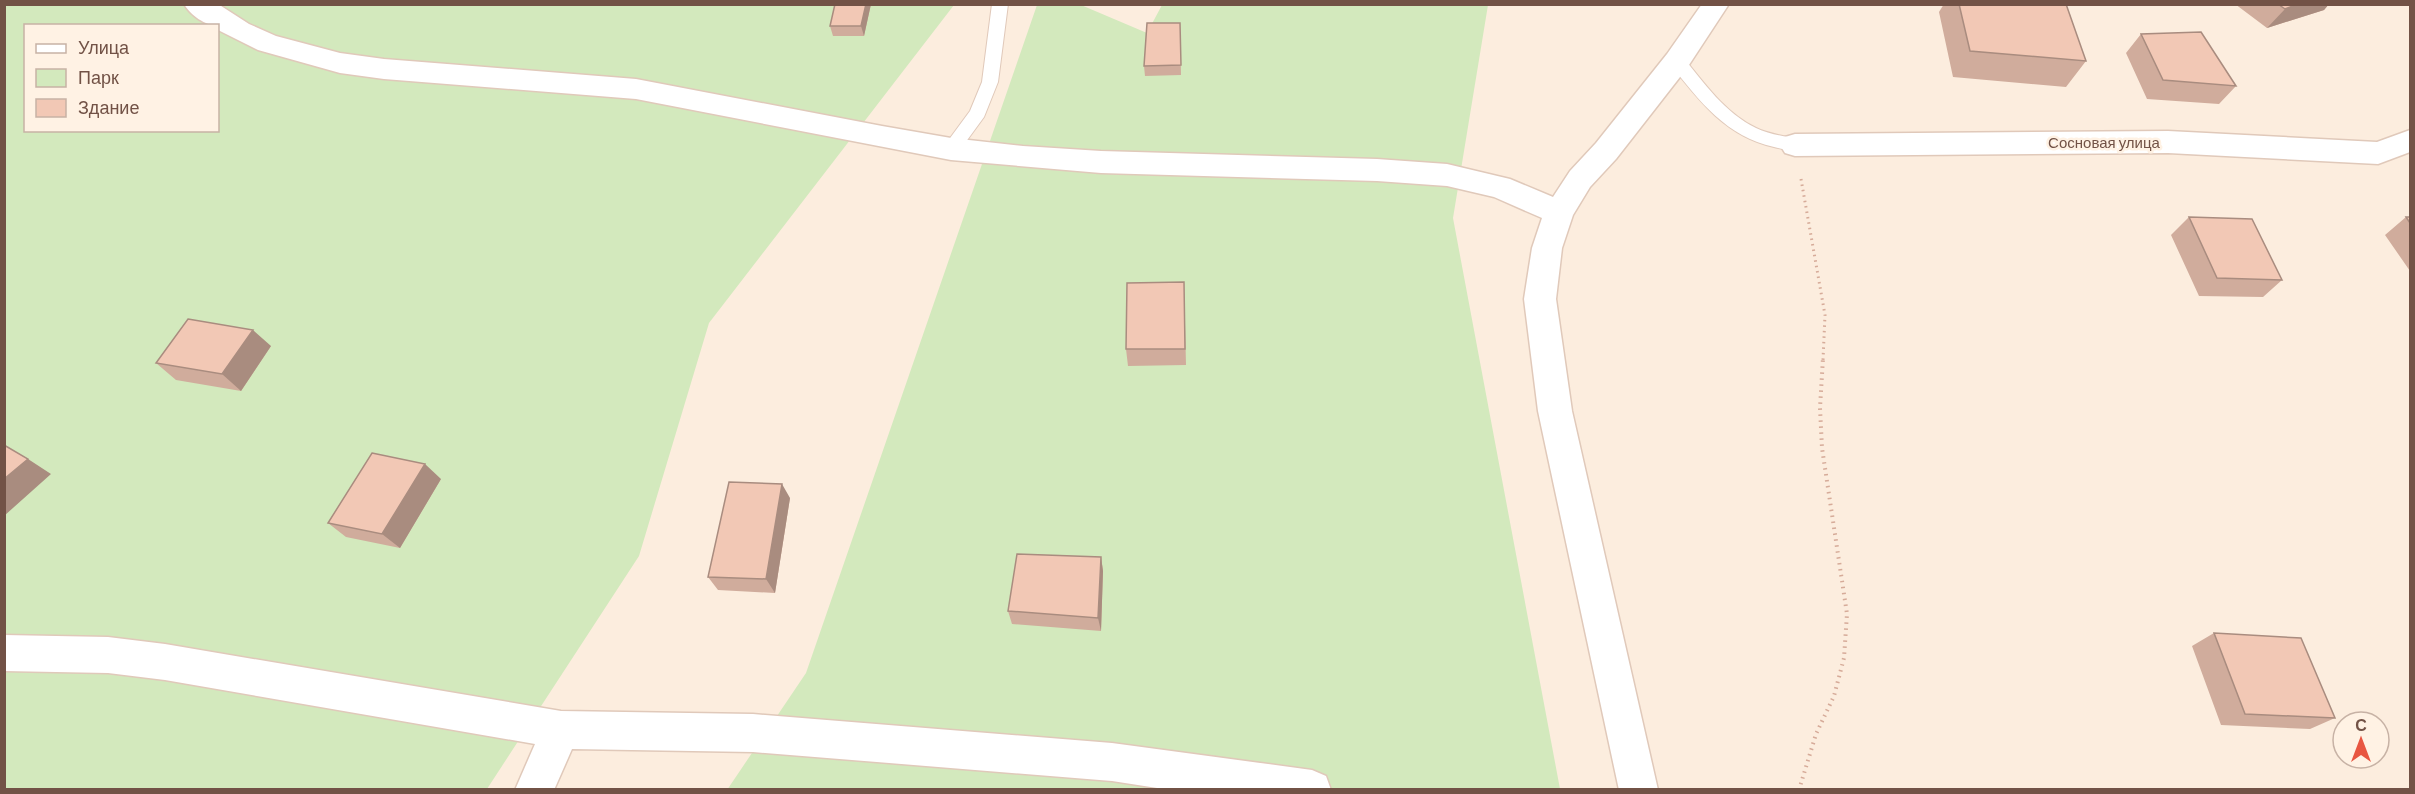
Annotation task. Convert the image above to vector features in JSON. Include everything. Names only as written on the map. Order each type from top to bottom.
[{"type":"street","points":[[197,4],[239,31],[268,43],[299,54],[340,63],[384,69],[636,89],[951,149],[1101,162],[1377,170],[1447,175],[1500,187],[1559,213]]},
{"type":"street","points":[[1639,789],[1555,411],[1540,299],[1547,248],[1559,213],[1580,179],[1606,151],[1677,61],[1716,4]]},
{"type":"street","name":"Сосновая улица","points":[[1795,145],[2168,142],[2378,153],[2410,141]]},
{"type":"street","points":[[4,653],[108,655],[165,662],[561,730],[753,733],[1112,762],[1312,789]]},
{"type":"street","points":[[534,789],[561,730]]},
{"type":"lane","points":[[951,149],[978,114],[990,82],[1000,4]]},
{"type":"lane","points":[[1677,61],[1705,97],[1735,124],[1762,138],[1795,145]]},
{"type":"path","points":[[1795,145],[1825,315],[1820,408],[1822,448],[1846,614],[1842,668],[1834,696],[1816,734],[1799,789]]},
{"type":"green space","points":[[5,5],[954,5],[709,323],[639,556],[487,789],[5,790]]},
{"type":"green space","points":[[1037,5],[1081,5],[1147,33],[1162,5],[1488,5],[1453,218],[1560,789],[727,790],[806,673]]},
{"type":"building","points":[[835,4],[866,4],[861,26],[830,26]]},
{"type":"building","points":[[1959,4],[2066,4],[2086,61],[1970,51]]},
{"type":"building","points":[[2278,4],[2298,4],[2285,9]]},
{"type":"building","points":[[1147,23],[1180,23],[1181,65],[1144,66]]},
{"type":"building","points":[[2201,32],[2236,86],[2163,80],[2141,34]]},
{"type":"building","points":[[2189,217],[2252,219],[2282,280],[2217,278]]},
{"type":"building","points":[[1184,282],[1185,349],[1126,349],[1127,283]]},
{"type":"building","points":[[188,319],[253,330],[222,374],[156,363]]},
{"type":"building","points":[[4,445],[28,459],[4,479]]},
{"type":"building","points":[[372,453],[425,464],[382,534],[328,523]]},
{"type":"building","points":[[729,482],[782,484],[766,579],[708,577]]},
{"type":"building","points":[[1017,554],[1101,557],[1098,618],[1008,611]]},
{"type":"building","points":[[2214,633],[2301,638],[2332,710],[2331,718],[2245,714]]}]
